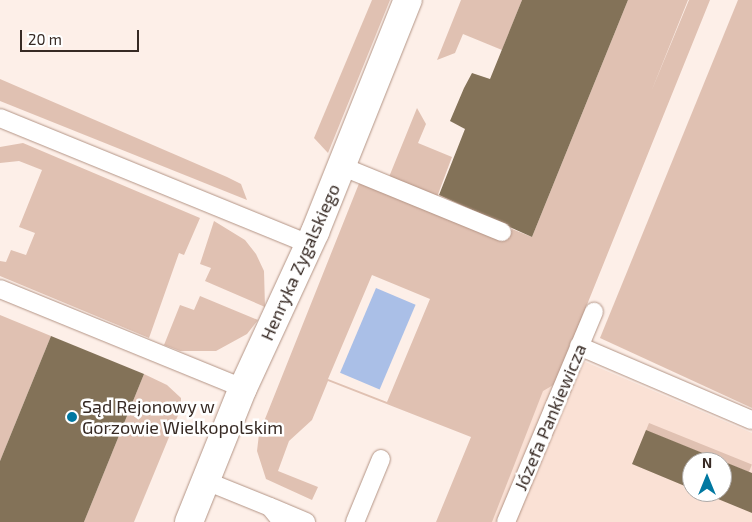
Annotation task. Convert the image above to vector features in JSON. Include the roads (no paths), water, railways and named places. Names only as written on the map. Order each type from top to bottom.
[{"type":"street","name":"Henryka Zygalskiego","points":[[189,522],[243,388],[309,244],[408,0]]},
{"type":"lane","points":[[0,118],[309,244]]},
{"type":"lane","points":[[341,166],[502,232]]},
{"type":"lane","points":[[0,289],[243,388]]},
{"type":"lane","name":"Józefa Pankiewicza","points":[[506,522],[594,312]]},
{"type":"lane","points":[[579,346],[752,420]]},
{"type":"lane","points":[[355,522],[381,459]]},
{"type":"lane","points":[[206,481],[306,522]]},
{"type":"lane","points":[[270,507],[282,522]]},
{"type":"water","points":[[376,288],[416,305],[380,389],[340,373]]},
{"type":"place","name":"Sąd Rejonowy w Gorzowie Wielkopolskim","points":[[72,417]]}]
